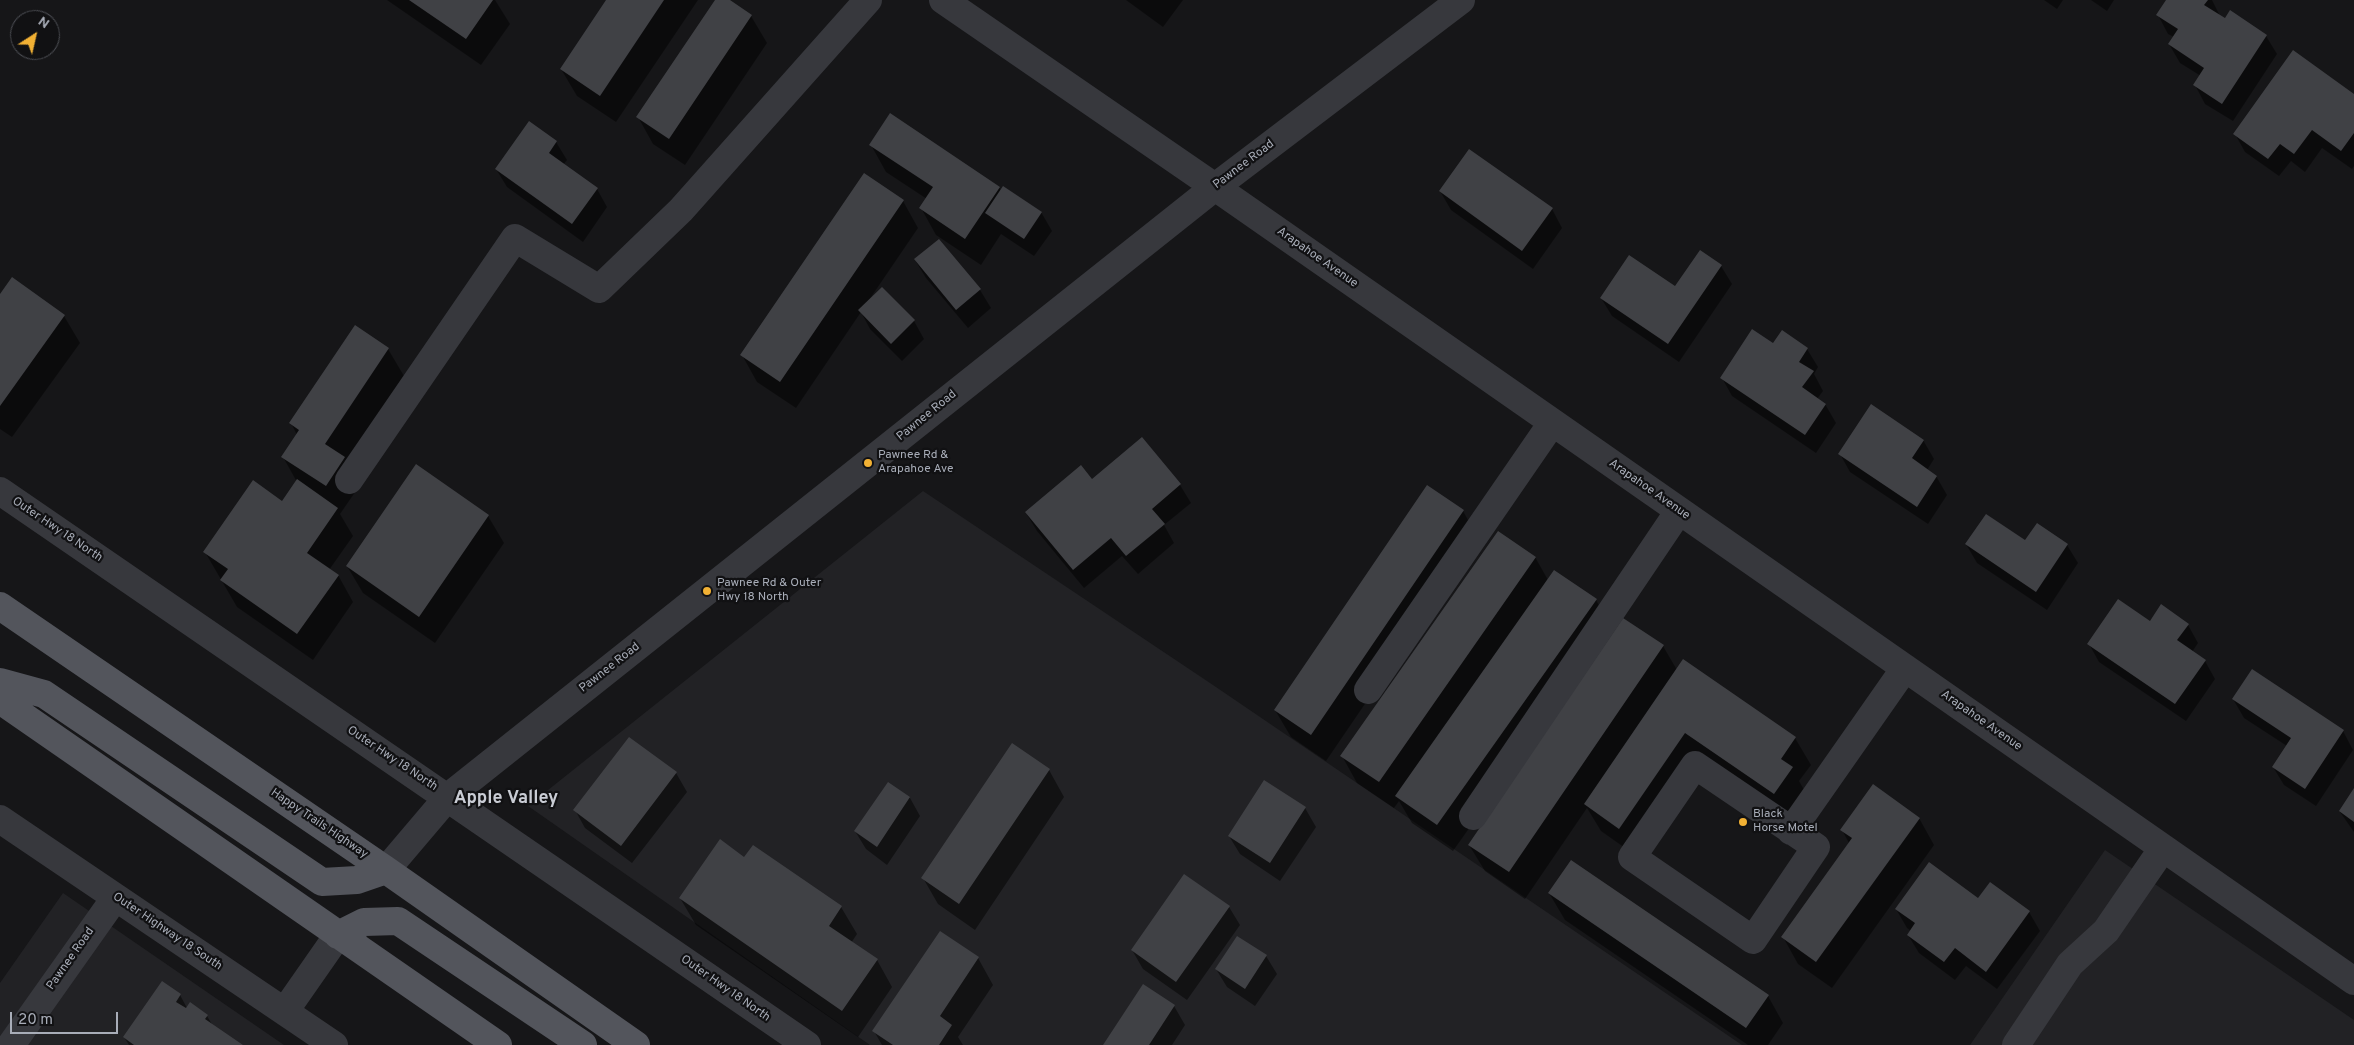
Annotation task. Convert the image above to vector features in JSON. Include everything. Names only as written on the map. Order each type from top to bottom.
[{"type":"main road","name":"Happy Trails Highway","points":[[0,606],[386,870],[636,1045]]},
{"type":"main road","points":[[0,682],[44,694],[322,882],[357,880],[386,870]]},
{"type":"main road","points":[[0,700],[498,1045]]},
{"type":"main road","points":[[338,935],[364,922],[398,920],[583,1045]]},
{"type":"street","points":[[349,480],[515,238],[600,289],[681,210],[868,0]]},
{"type":"street","name":"Arapahoe Avenue","points":[[942,0],[1215,187],[2354,981]]},
{"type":"street","name":"Pawnee Road","points":[[386,870],[448,797],[1215,187],[1461,0]]},
{"type":"street","points":[[1368,690],[1552,422]]},
{"type":"street","name":"Outer Hwy 18 North","points":[[0,491],[807,1045]]},
{"type":"street","points":[[1473,816],[1679,510]]},
{"type":"street","points":[[1792,831],[1905,668]]},
{"type":"street","points":[[1695,766],[1792,831],[1816,847],[1753,940],[1632,857],[1695,766]]},
{"type":"street","name":"Outer Highway 18 South","points":[[0,819],[334,1045]]},
{"type":"street","points":[[2016,1045],[2070,964],[2106,932],[2163,848]]},
{"type":"street","name":"Pawnee Road","points":[[10,1045],[115,898]]},
{"type":"street","points":[[285,1011],[338,935]]},
{"type":"shaded area","points":[[923,491],[1213,685],[1742,1045],[870,1045],[528,806]]},
{"type":"shaded area","points":[[2105,850],[2354,1020],[2354,1045],[1970,1045]]},
{"type":"shaded area","points":[[63,893],[284,1045],[0,1045],[0,983]]},
{"type":"building","points":[[409,0],[493,0],[466,39]]},
{"type":"building","points":[[606,0],[664,0],[600,96],[560,69]]},
{"type":"building","points":[[715,0],[730,0],[752,15],[669,139],[636,117]]},
{"type":"building","points":[[2166,0],[2208,0],[2204,5],[2225,18],[2230,10],[2267,35],[2222,104],[2193,85],[2204,68],[2168,44],[2178,29],[2156,15]]},
{"type":"building","points":[[2293,50],[2354,94],[2354,133],[2341,151],[2312,130],[2294,154],[2280,144],[2268,159],[2233,134]]},
{"type":"building","points":[[890,113],[1000,187],[965,239],[919,208],[933,187],[869,145]]},
{"type":"building","points":[[529,121],[557,141],[549,153],[598,188],[572,224],[495,169]]},
{"type":"building","points":[[1469,149],[1553,208],[1522,251],[1439,191]]},
{"type":"building","points":[[864,173],[904,200],[780,382],[740,355]]},
{"type":"building","points":[[1003,186],[1042,212],[1024,239],[985,213]]},
{"type":"building","points":[[939,239],[981,289],[956,310],[914,259]]},
{"type":"building","points":[[1700,250],[1722,265],[1668,344],[1600,298],[1629,255],[1675,286]]},
{"type":"building","points":[[12,277],[65,315],[0,406],[0,294]]},
{"type":"building","points":[[882,287],[915,320],[891,344],[858,310]]},
{"type":"building","points":[[355,325],[389,348],[325,444],[345,457],[326,486],[281,457],[299,430],[289,423]]},
{"type":"building","points":[[1752,329],[1773,343],[1782,330],[1808,348],[1799,362],[1814,371],[1802,387],[1826,404],[1805,435],[1720,378]]},
{"type":"building","points":[[1871,404],[1924,440],[1912,458],[1937,476],[1917,507],[1838,454]]},
{"type":"building","points":[[1142,437],[1181,484],[1152,509],[1165,524],[1126,556],[1111,538],[1073,570],[1025,512],[1081,465],[1092,479]]},
{"type":"building","points":[[416,464],[489,515],[419,617],[346,566]]},
{"type":"building","points":[[297,479],[338,508],[307,553],[339,575],[297,634],[220,580],[228,569],[203,552],[253,480],[282,501]]},
{"type":"building","points":[[1427,485],[1464,510],[1311,735],[1274,710]]},
{"type":"building","points":[[1986,514],[2025,540],[2037,523],[2068,544],[2036,592],[1965,544]]},
{"type":"building","points":[[1498,531],[1536,557],[1379,782],[1340,756]]},
{"type":"building","points":[[1554,570],[1597,599],[1437,825],[1395,796]]},
{"type":"building","points":[[2118,599],[2150,621],[2161,604],[2189,624],[2177,640],[2206,660],[2175,704],[2087,644]]},
{"type":"building","points":[[1623,618],[1664,645],[1509,872],[1468,845]]},
{"type":"building","points":[[1683,659],[1796,737],[1781,759],[1793,767],[1774,794],[1685,733],[1619,829],[1584,804]]},
{"type":"building","points":[[2252,669],[2344,730],[2305,789],[2272,767],[2291,738],[2232,699]]},
{"type":"building","points":[[629,737],[677,772],[621,846],[573,810]]},
{"type":"building","points":[[1012,743],[1050,769],[959,904],[921,878]]},
{"type":"building","points":[[1264,780],[1306,807],[1270,863],[1228,836]]},
{"type":"building","points":[[888,782],[910,797],[877,847],[854,831]]},
{"type":"building","points":[[1873,784],[1920,818],[1816,962],[1781,937],[1852,838],[1840,830]]},
{"type":"building","points":[[2354,788],[2354,822],[2339,811]]},
{"type":"building","points":[[720,839],[744,857],[753,845],[842,906],[829,926],[878,959],[842,1011],[679,898]]},
{"type":"building","points":[[1571,860],[1769,995],[1746,1028],[1548,893]]},
{"type":"building","points":[[1929,862],[1978,898],[1990,882],[2030,911],[1986,972],[1955,948],[1944,962],[1907,935],[1915,923],[1895,909]]},
{"type":"building","points":[[1184,874],[1230,906],[1176,982],[1131,950]]},
{"type":"building","points":[[940,931],[979,957],[940,1016],[952,1025],[939,1045],[893,1045],[872,1031]]},
{"type":"building","points":[[1237,936],[1267,955],[1245,989],[1215,969]]},
{"type":"building","points":[[162,981],[181,994],[176,1002],[186,1008],[190,1002],[208,1015],[205,1019],[243,1045],[134,1045],[123,1037]]},
{"type":"building","points":[[1143,984],[1175,1005],[1149,1045],[1103,1045]]},
{"type":"place","name":"Pawnee Rd & Arapahoe Ave","points":[[868,463]]},
{"type":"place","name":"Pawnee Rd & Outer Hwy 18 North","points":[[707,591]]},
{"type":"place","name":"Black Horse Motel","points":[[1743,822]]},
{"type":"district","name":"Apple Valley","points":[[506,799]]}]
